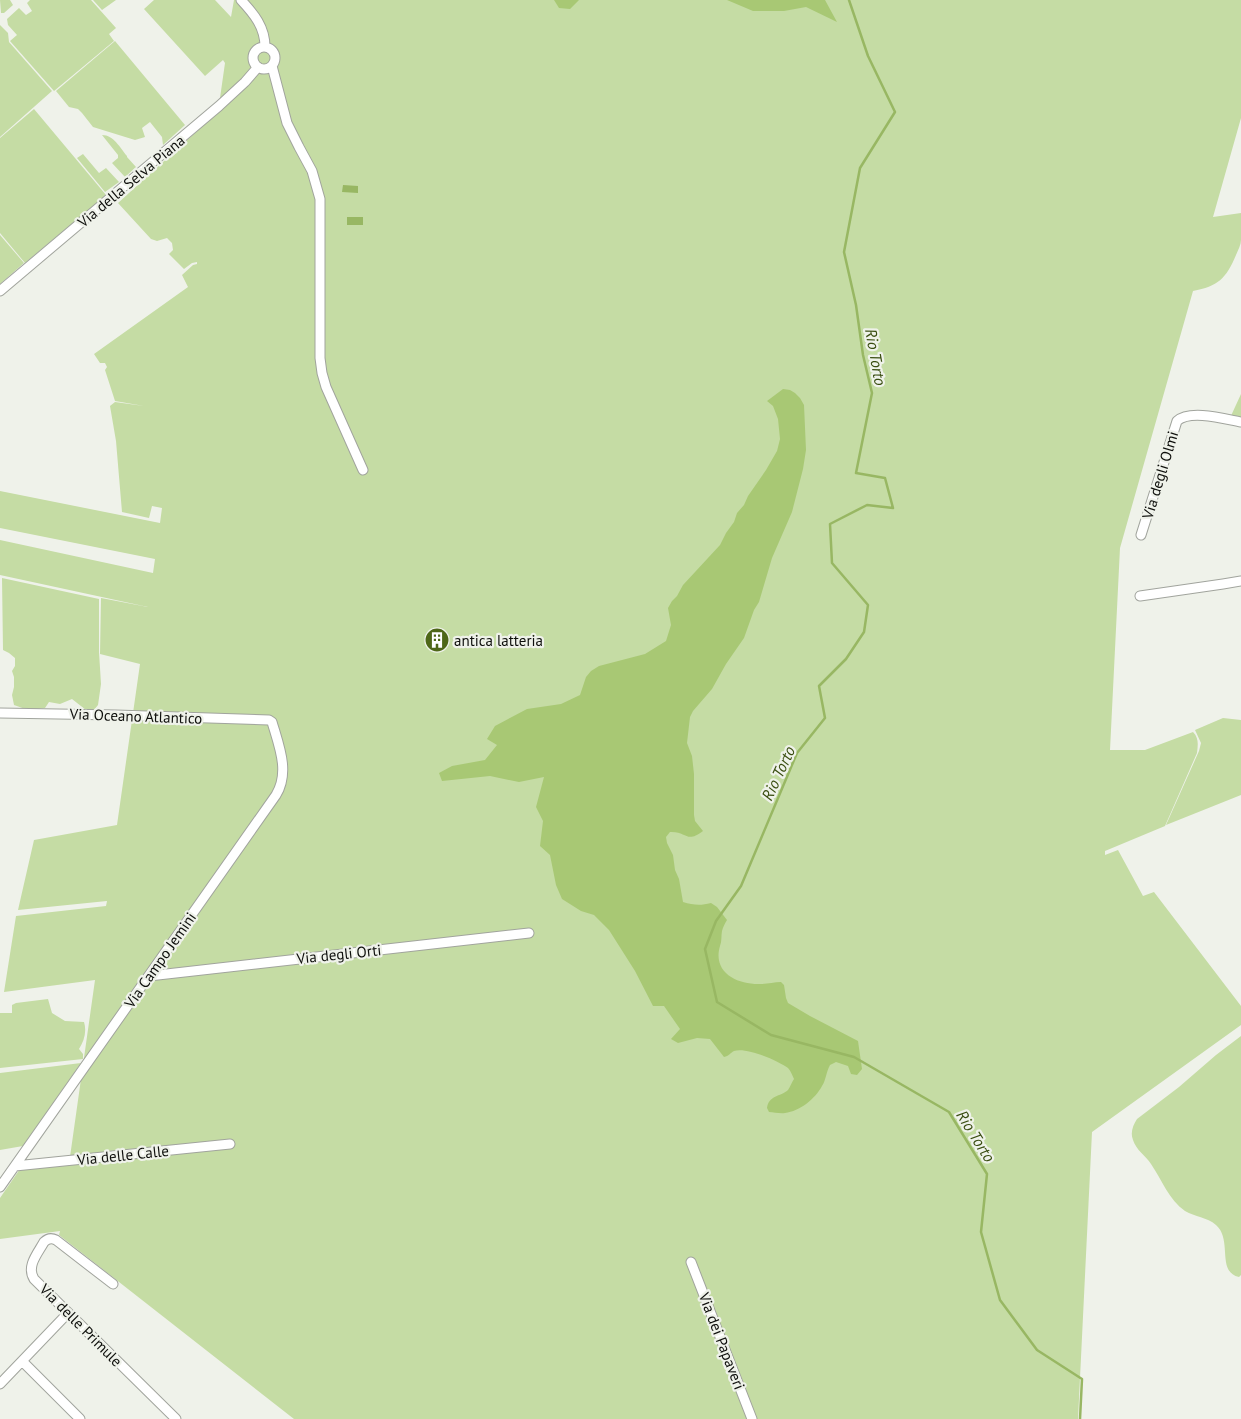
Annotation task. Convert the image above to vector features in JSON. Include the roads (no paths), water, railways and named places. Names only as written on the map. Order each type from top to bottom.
[{"type":"street","points":[[241,0],[254,14],[262,27],[265,48]]},
{"type":"street","points":[[268,48],[273,53],[275,60],[272,66],[265,69],[258,67],[254,62],[254,55],[258,49],[268,48]]},
{"type":"street","points":[[272,66],[286,118],[314,176],[320,199],[320,358],[323,378],[364,470]]},
{"type":"street","name":"Via della Selva Piana","points":[[0,291],[219,106],[258,67]]},
{"type":"street","name":"Via degli Olmi","points":[[1141,535],[1177,420],[1190,415],[1241,422]]},
{"type":"street","points":[[1140,596],[1241,581]]},
{"type":"street","name":"Via Oceano Atlantico","points":[[0,713],[260,719],[272,722]]},
{"type":"street","name":"Via Campo Jemini","points":[[0,1187],[281,788],[283,773],[281,756],[272,722]]},
{"type":"street","name":"Via degli Orti","points":[[149,976],[529,933]]},
{"type":"street","name":"Via delle Calle","points":[[15,1166],[230,1144]]},
{"type":"street","name":"Via delle Primule","points":[[113,1284],[56,1240],[48,1239],[44,1242],[32,1264],[32,1276],[176,1419]]},
{"type":"street","name":"Via dei Papaveri","points":[[691,1262],[752,1419]]},
{"type":"street","points":[[0,1384],[68,1313]]},
{"type":"street","points":[[22,1361],[80,1419]]},
{"type":"waterway","name":"Rio Torto","points":[[849,0],[868,56],[895,112],[860,168],[844,252],[872,393],[856,473],[885,478],[893,508],[867,505],[830,524],[832,563],[868,605],[864,632],[846,659],[819,686],[825,718],[797,753],[741,886],[716,921],[705,949],[717,1002],[771,1035],[854,1057],[949,1112],[987,1174],[981,1232],[1000,1300],[1037,1350],[1082,1379],[1080,1419]]},
{"type":"place","name":"antica latteria","points":[[437,640]]}]
